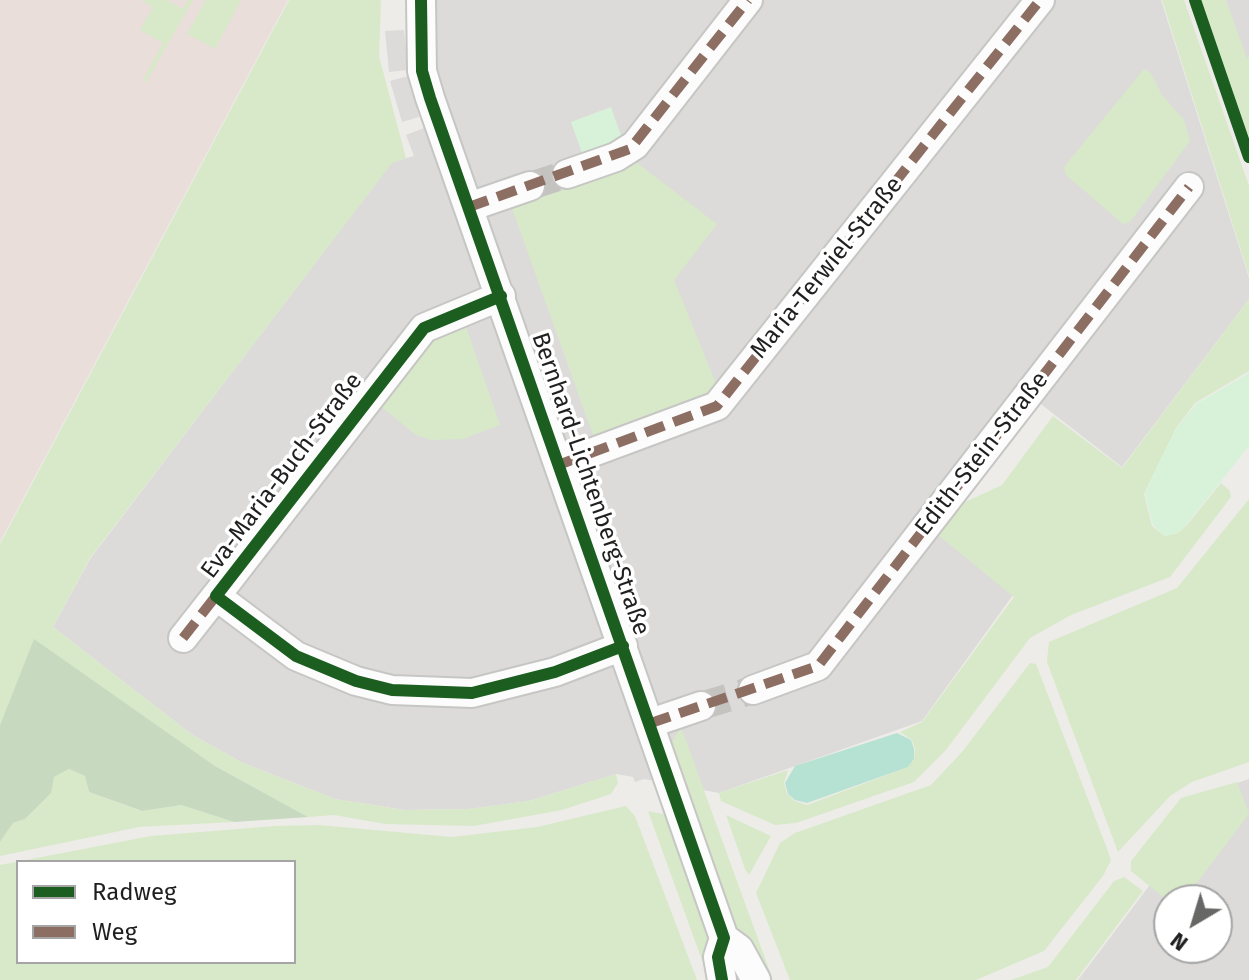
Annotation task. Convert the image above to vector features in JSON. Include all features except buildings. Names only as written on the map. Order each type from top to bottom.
[{"type":"street","name":"Bernhard-Lichtenberg-Straße","points":[[421,0],[422,71],[724,938],[739,949],[756,980]]},
{"type":"street","points":[[567,174],[616,157],[635,145],[748,0]]},
{"type":"street","name":"Maria-Terwiel-Straße","points":[[561,464],[717,406],[1040,0]]},
{"type":"street","points":[[469,207],[530,186]]},
{"type":"street","name":"Edith-Stein-Straße","points":[[753,690],[818,666],[1189,187]]},
{"type":"street","name":"Eva-Maria-Buch-Straße","points":[[183,638],[424,328],[501,296]]},
{"type":"street","name":"Eva-Maria-Buch-Straße","points":[[216,596],[296,656],[356,681],[392,690],[459,693],[499,688],[555,672],[623,646]]},
{"type":"street","points":[[651,723],[701,706]]},
{"type":"street","name":"Bernhard-Lichtenberg-Straße","points":[[722,980],[718,957],[724,938]]},
{"type":"shaded area","points":[[0,0],[288,0],[0,542]]},
{"type":"shaded area","points":[[429,0],[1161,0],[1249,278],[1249,299],[1122,467],[1033,398],[933,529],[1013,595],[922,721],[719,793],[644,779],[635,782],[633,777],[616,774],[529,801],[469,809],[404,810],[335,799],[243,763],[191,734],[53,627],[90,559],[392,162],[414,156],[406,135],[424,128],[433,150],[453,143],[429,62]]},
{"type":"shaded area","points":[[1215,0],[1249,0],[1249,98]]},
{"type":"shaded area","points":[[404,30],[408,70],[389,72],[385,31]]},
{"type":"shaded area","points":[[408,76],[419,117],[402,122],[390,81]]},
{"type":"shaded area","points":[[1249,779],[1249,980],[1078,980],[1223,788]]},
{"type":"green space","points":[[141,0],[166,0],[183,9],[188,0],[193,0],[146,82],[143,80],[163,43],[140,30],[153,7]]},
{"type":"green space","points":[[206,0],[241,0],[215,49],[187,34]]},
{"type":"green space","points":[[289,0],[381,0],[379,56],[406,158],[392,163],[90,558],[53,627],[191,734],[243,763],[335,799],[404,810],[469,809],[529,801],[616,774],[618,783],[611,794],[562,810],[474,826],[385,824],[334,815],[308,817],[215,766],[34,640],[0,725],[0,544]]},
{"type":"green space","points":[[1162,0],[1184,0],[1249,186],[1249,276]]},
{"type":"green space","points":[[1200,0],[1226,0],[1247,59],[1249,56],[1249,137]]},
{"type":"green space","points":[[1144,69],[1151,73],[1162,95],[1184,120],[1190,141],[1130,222],[1123,224],[1066,175],[1064,167]]},
{"type":"green space","points":[[611,107],[622,138],[582,153],[571,122]]},
{"type":"green space","points":[[637,163],[717,224],[674,280],[719,391],[595,441],[512,208]]},
{"type":"green space","points":[[1249,299],[1249,371],[1195,403],[1176,428],[1144,494],[1152,526],[1165,536],[1178,533],[1188,524],[1221,483],[1230,491],[1231,497],[1170,577],[1071,615],[1030,638],[946,750],[914,782],[796,823],[775,825],[721,801],[719,793],[788,770],[784,783],[787,794],[807,805],[908,767],[914,759],[915,749],[912,740],[900,732],[922,722],[1014,597],[938,535],[963,503],[1002,485],[1053,416],[1122,468]]},
{"type":"green space","points":[[465,324],[500,425],[463,439],[431,440],[416,435],[379,405],[434,335]]},
{"type":"green space","points":[[1249,373],[1249,446],[1187,524],[1178,533],[1165,536],[1153,525],[1145,494],[1176,429],[1196,404]]},
{"type":"green space","points":[[1249,499],[1249,762],[1192,782],[1170,796],[1118,852],[1047,662],[1049,642],[1177,588]]},
{"type":"green space","points":[[34,639],[215,766],[308,817],[234,822],[181,805],[142,811],[89,792],[85,776],[69,769],[54,777],[51,793],[25,819],[13,823],[0,842],[0,725]]},
{"type":"green space","points":[[1030,663],[1036,664],[1111,860],[1103,876],[1044,951],[976,980],[790,980],[756,893],[780,843],[795,833],[931,785],[962,752]]},
{"type":"green space","points":[[681,727],[773,980],[767,980],[755,949],[735,926],[670,746]]},
{"type":"green space","points":[[897,733],[911,740],[914,749],[914,759],[908,767],[807,803],[795,800],[788,794],[785,783],[795,766]]},
{"type":"green space","points":[[69,769],[85,776],[89,792],[141,811],[181,805],[234,822],[139,827],[0,856],[0,842],[13,823],[25,819],[50,793],[54,777]]},
{"type":"green space","points":[[1237,782],[1249,814],[1196,884],[1153,884],[1153,889],[1131,871],[1131,861],[1181,798]]},
{"type":"green space","points":[[626,806],[635,816],[697,980],[0,980],[0,865],[16,862],[16,964],[296,964],[296,860],[26,860],[151,836],[275,826],[319,825],[452,837],[537,827]]},
{"type":"green space","points":[[648,811],[668,815],[710,931],[709,980]]},
{"type":"green space","points":[[726,815],[771,836],[749,875],[745,869]]},
{"type":"green space","points":[[1124,877],[1143,891],[1076,980],[1011,980],[1048,967],[1114,881]]},
{"type":"tunnel","points":[[530,186],[567,174]]},
{"type":"tunnel","points":[[701,706],[753,690]]},
{"type":"marked path","points":[[469,207],[630,149],[748,0]]},
{"type":"marked path","points":[[561,464],[717,406],[1040,0]]},
{"type":"marked path","points":[[651,723],[818,666],[1189,187]]},
{"type":"marked path","points":[[183,638],[216,596]]},
{"type":"cycle path","points":[[421,0],[422,71],[430,98],[724,938],[718,957],[722,980]]},
{"type":"cycle path","points":[[1195,0],[1249,157]]},
{"type":"cycle path","points":[[501,296],[424,328],[216,596],[296,656],[356,681],[392,690],[472,693],[555,672],[623,646]]}]
